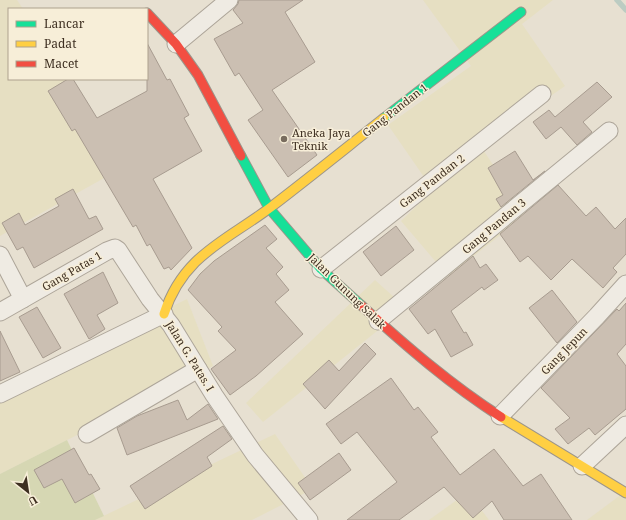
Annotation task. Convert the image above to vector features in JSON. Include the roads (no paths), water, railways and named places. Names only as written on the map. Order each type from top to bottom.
[{"type":"street","points":[[176,44],[229,0]]},
{"type":"street","name":"Gang Pandan 1","points":[[269,208],[521,12]]},
{"type":"street","name":"Jalan Gunung Salak","points":[[148,14],[176,44],[198,75],[269,208],[321,268],[378,322],[474,400],[537,440],[626,492]]},
{"type":"street","name":"Gang Pandan 2","points":[[321,268],[542,94]]},
{"type":"street","name":"Gang Pandan 3","points":[[378,322],[609,131]]},
{"type":"street","name":"Jalan G. Patas. I","points":[[269,208],[226,236],[194,264],[170,294],[164,314],[198,369],[255,455],[309,520]]},
{"type":"street","name":"Gang Patas 1","points":[[0,312],[115,248],[124,257],[150,299],[164,314]]},
{"type":"street","points":[[0,255],[24,299]]},
{"type":"street","name":"Gang Jepun","points":[[500,416],[626,284]]},
{"type":"street","points":[[0,394],[164,314]]},
{"type":"street","points":[[87,434],[198,369]]},
{"type":"street","points":[[582,466],[626,425]]},
{"type":"waterway","points":[[617,0],[626,10]]},
{"type":"place","name":"Aneka Jaya Teknik","points":[[284,139]]}]
